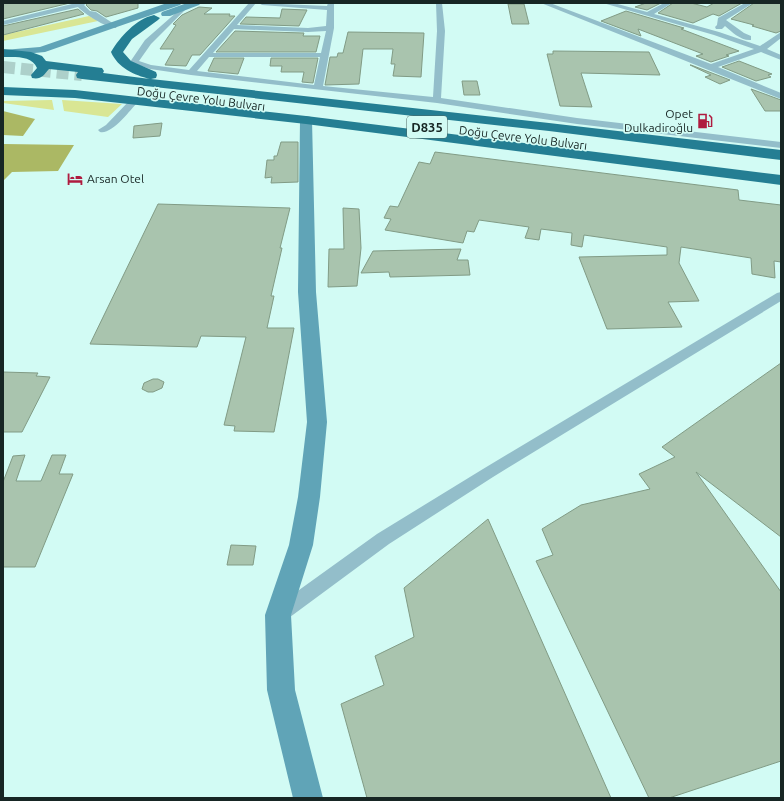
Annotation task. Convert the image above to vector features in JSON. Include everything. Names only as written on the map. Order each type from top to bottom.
[{"type":"highway","points":[[151,75],[131,67],[120,60],[117,52],[122,42],[134,31],[154,18]]},
{"type":"highway","points":[[4,53],[29,55],[78,81],[135,100],[781,180]]},
{"type":"highway","points":[[3,90],[33,78],[40,73],[43,68],[42,63]]},
{"type":"highway","points":[[3,90],[78,81],[151,75],[451,108],[549,127]]},
{"type":"highway","name":"Doğu Çevre Yolu Bulvarı","points":[[78,81],[549,127],[781,156]]},
{"type":"highway","name":"Doğu Çevre Yolu Bulvarı","points":[[78,81],[781,169]]},
{"type":"main road","points":[[4,53],[41,50],[186,4]]},
{"type":"main road","points":[[42,63],[58,51],[154,18],[186,4]]},
{"type":"main road","points":[[306,120],[307,292],[317,422],[309,498],[301,545],[278,616],[281,690],[308,798]]},
{"type":"street","points":[[192,73],[253,3]]},
{"type":"street","points":[[262,3],[290,6],[331,5],[330,28],[318,88]]},
{"type":"street","points":[[437,100],[441,31],[439,3]]},
{"type":"street","points":[[536,3],[545,3],[712,67],[781,96]]},
{"type":"street","points":[[606,3],[764,47]]},
{"type":"street","points":[[648,14],[669,3]]},
{"type":"street","points":[[721,20],[750,3]]},
{"type":"street","points":[[3,23],[82,4],[82,9],[113,26]]},
{"type":"street","points":[[186,4],[148,42],[134,62],[150,67],[192,73],[437,100],[577,121]]},
{"type":"street","points":[[594,22],[626,9]]},
{"type":"street","points":[[709,31],[721,26],[721,20]]},
{"type":"street","points":[[721,20],[741,35],[781,58]]},
{"type":"street","points":[[232,27],[308,30],[330,28]]},
{"type":"street","points":[[712,67],[764,47],[781,34]]},
{"type":"street","points":[[207,54],[325,55]]},
{"type":"street","points":[[103,130],[109,127],[135,100]]},
{"type":"street","points":[[451,108],[781,145]]},
{"type":"street","points":[[278,616],[383,539],[481,477],[781,296]]},
{"type":"green space","points":[[89,16],[98,21],[3,41],[3,35]]},
{"type":"green space","points":[[52,100],[54,110],[3,103],[3,101]]},
{"type":"green space","points":[[62,100],[122,104],[108,117],[64,111]]},
{"type":"green space","points":[[3,111],[35,119],[23,136],[3,135]]},
{"type":"green space","points":[[4,144],[74,145],[58,171],[12,172],[3,181]]},
{"type":"building","points":[[3,3],[70,3],[3,19]]},
{"type":"building","points":[[88,3],[138,3],[138,8],[106,17],[97,11],[91,10],[86,5]]},
{"type":"building","points":[[646,3],[661,3],[647,10],[635,7]]},
{"type":"building","points":[[673,3],[691,3],[707,7],[714,3],[742,3],[719,16],[713,14],[693,23],[658,13]]},
{"type":"building","points":[[754,3],[781,3],[781,31],[776,33],[731,19]]},
{"type":"building","points":[[508,4],[524,4],[529,24],[512,24]]},
{"type":"building","points":[[199,7],[212,8],[204,14],[230,14],[229,16],[235,16],[200,55],[192,55],[186,66],[165,65],[174,49],[160,49],[176,25],[173,24],[182,15]]},
{"type":"building","points":[[78,9],[84,14],[3,35],[3,26]]},
{"type":"building","points":[[282,9],[307,10],[299,26],[240,24],[246,17],[280,18]]},
{"type":"building","points":[[626,11],[684,28],[681,29],[739,51],[711,62],[696,56],[703,54],[638,29],[641,36],[601,21]]},
{"type":"building","points":[[235,31],[304,33],[303,36],[320,36],[316,52],[216,52]]},
{"type":"building","points":[[348,32],[424,33],[421,77],[393,76],[395,64],[391,64],[393,49],[363,49],[359,84],[325,85],[330,57],[337,57],[338,53],[343,53]]},
{"type":"building","points":[[553,51],[649,52],[660,75],[581,73],[592,107],[560,106],[547,54],[553,54]]},
{"type":"building","points":[[214,58],[244,58],[238,74],[208,71]]},
{"type":"building","points":[[271,58],[318,58],[313,83],[302,82],[304,72],[281,72],[282,66],[270,66]]},
{"type":"building","points":[[739,61],[772,74],[768,75],[771,77],[756,81],[722,67]]},
{"type":"building","points":[[690,65],[730,80],[720,84],[705,77],[711,75]]},
{"type":"building","points":[[462,81],[477,81],[480,95],[464,95]]},
{"type":"building","points":[[751,89],[781,100],[781,111],[765,111]]},
{"type":"building","points":[[162,123],[160,136],[133,138],[134,126]]},
{"type":"building","points":[[281,142],[298,142],[298,182],[271,183],[272,177],[265,178],[267,160],[274,160],[274,156],[277,156]]},
{"type":"building","points":[[435,152],[738,190],[739,200],[781,205],[781,262],[774,261],[775,278],[752,274],[751,258],[681,247],[679,263],[699,301],[668,302],[682,327],[607,329],[579,257],[667,255],[667,247],[584,235],[582,247],[571,245],[572,233],[541,229],[539,240],[525,238],[529,227],[479,220],[474,232],[467,231],[463,243],[385,230],[391,219],[384,218],[390,206],[398,207],[419,162],[430,164]]},
{"type":"building","points":[[158,204],[290,208],[280,248],[282,248],[271,296],[274,296],[267,328],[294,328],[274,432],[234,431],[235,426],[224,425],[246,337],[201,336],[197,347],[90,344]]},
{"type":"building","points":[[343,208],[359,209],[361,248],[357,286],[328,287],[329,249],[344,249]]},
{"type":"building","points":[[461,249],[457,260],[468,260],[470,275],[390,277],[389,272],[361,273],[373,251]]},
{"type":"building","points":[[781,363],[781,537],[696,472],[781,592],[781,761],[669,798],[649,798],[536,561],[553,555],[542,529],[581,505],[650,489],[639,474],[675,457],[662,447]]},
{"type":"building","points":[[3,372],[38,373],[36,376],[50,377],[22,432],[3,432]]},
{"type":"building","points":[[153,379],[158,379],[164,382],[162,388],[153,392],[148,392],[142,389],[144,383]]},
{"type":"building","points":[[25,455],[16,481],[41,481],[52,455],[66,455],[59,474],[73,474],[35,567],[3,567],[3,482],[13,456]]},
{"type":"building","points":[[488,519],[611,798],[367,798],[341,704],[384,685],[375,656],[414,637],[404,588]]},
{"type":"building","points":[[231,545],[256,546],[253,565],[227,565]]},
{"type":"tunnel","points":[[3,67],[82,75]]},
{"type":"place","name":"Opet Dulkadiroğlu","points":[[705,121]]},
{"type":"place","name":"Arsan Otel","points":[[75,179]]}]
